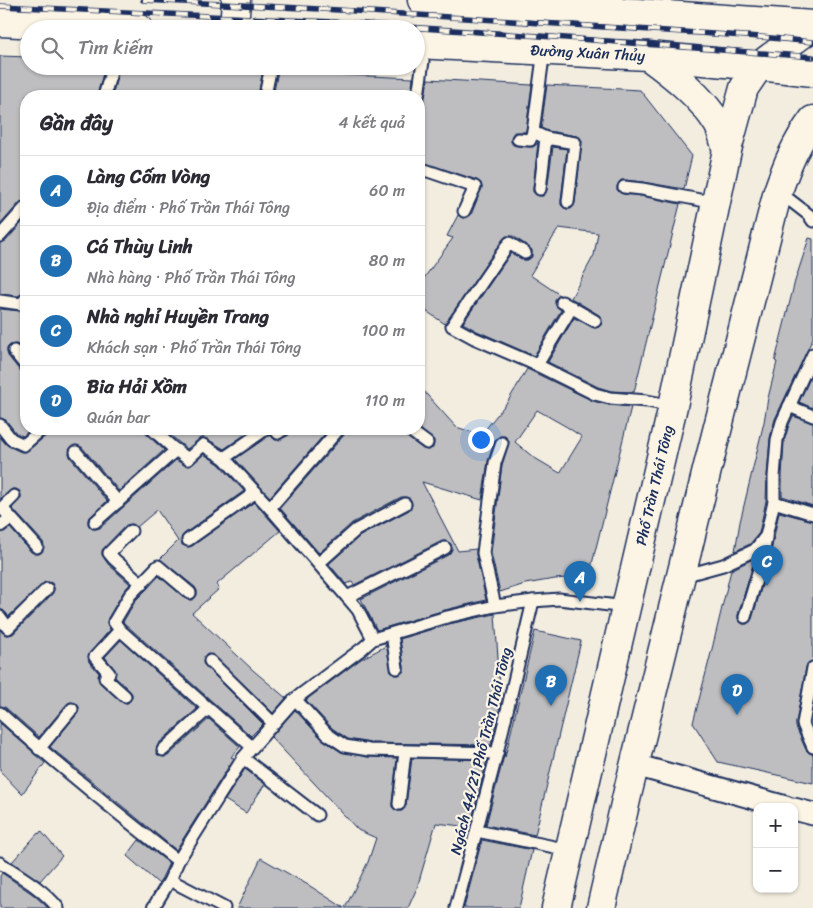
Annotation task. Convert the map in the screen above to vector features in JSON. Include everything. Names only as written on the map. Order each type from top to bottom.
[{"type":"main road","points":[[235,20],[236,0]]},
{"type":"main road","points":[[422,0],[521,3],[813,26]]},
{"type":"main road","points":[[0,22],[20,23]]},
{"type":"main road","name":"Phố Trần Thái Tông","points":[[556,908],[673,406],[727,150],[744,88],[759,66],[813,26]]},
{"type":"main road","name":"Đường Xuân Thủy","points":[[425,44],[648,56],[813,72]]},
{"type":"main road","points":[[648,56],[697,97],[719,125],[727,150]]},
{"type":"main road","points":[[601,908],[708,466],[778,191],[788,162],[804,132],[813,120]]},
{"type":"main road","points":[[592,754],[635,765]]},
{"type":"street","points":[[635,765],[772,803]]},
{"type":"street","points":[[798,810],[813,814]]},
{"type":"lane","points":[[518,140],[530,140],[533,132],[544,50]]},
{"type":"lane","points":[[106,90],[110,75]]},
{"type":"lane","points":[[266,90],[269,75]]},
{"type":"lane","points":[[419,90],[421,75]]},
{"type":"lane","points":[[533,132],[546,138],[575,143],[568,202]]},
{"type":"lane","points":[[540,189],[546,138]]},
{"type":"lane","points":[[425,170],[475,187],[464,211]]},
{"type":"lane","points":[[624,187],[716,203]]},
{"type":"lane","points":[[778,191],[809,215],[813,221]]},
{"type":"lane","points":[[0,236],[20,214]]},
{"type":"lane","points":[[525,253],[509,244],[452,326],[474,338],[537,364],[595,394],[610,398],[647,401],[673,406]]},
{"type":"lane","points":[[0,301],[20,304]]},
{"type":"lane","points":[[537,364],[567,304],[595,321]]},
{"type":"lane","points":[[14,351],[20,358]]},
{"type":"lane","points":[[745,617],[762,560],[774,502],[777,440],[782,422],[813,354]]},
{"type":"lane","points":[[789,406],[813,416]]},
{"type":"lane","points":[[0,425],[11,439],[24,445],[35,435]]},
{"type":"lane","points":[[159,435],[188,459],[203,445],[224,458],[256,492],[358,610],[373,639]]},
{"type":"lane","points":[[224,458],[257,435]]},
{"type":"lane","points":[[270,508],[334,435]]},
{"type":"lane","points":[[416,435],[427,443]]},
{"type":"lane","points":[[495,606],[483,553],[495,463],[502,443]]},
{"type":"lane","points":[[95,522],[176,450]]},
{"type":"lane","points":[[76,452],[118,502]]},
{"type":"lane","points":[[188,540],[256,492]]},
{"type":"lane","points":[[14,496],[2,508],[37,547]]},
{"type":"lane","points":[[774,502],[813,514]]},
{"type":"lane","points":[[318,563],[356,530],[405,504]]},
{"type":"lane","points":[[0,526],[11,518]]},
{"type":"lane","points":[[130,530],[109,553],[142,584]]},
{"type":"lane","points":[[682,576],[723,565],[755,550],[766,536]]},
{"type":"lane","points":[[347,597],[445,548]]},
{"type":"lane","points":[[190,592],[158,566],[130,595],[114,622],[120,630],[252,747]]},
{"type":"lane","points":[[0,617],[8,628],[47,589]]},
{"type":"lane","points":[[153,908],[170,880],[178,861],[243,758],[295,699],[373,639],[447,617],[495,606],[533,601],[559,600],[627,607]]},
{"type":"lane","name":"Ngách 44/21 Phố Trần Thái Tông","points":[[456,908],[478,831],[533,601]]},
{"type":"lane","points":[[120,630],[95,658],[109,673],[105,678],[125,696]]},
{"type":"lane","points":[[392,634],[397,668]]},
{"type":"lane","points":[[210,661],[273,723]]},
{"type":"lane","points":[[813,668],[803,724],[813,747]]},
{"type":"lane","points":[[295,699],[328,734],[345,746],[368,750],[404,752],[497,753]]},
{"type":"lane","points":[[39,749],[72,708]]},
{"type":"lane","points":[[163,750],[208,709]]},
{"type":"lane","points":[[0,713],[89,791],[178,861]]},
{"type":"lane","points":[[399,804],[404,752]]},
{"type":"lane","points":[[243,758],[316,815]]},
{"type":"lane","points":[[478,831],[569,850]]},
{"type":"lane","points":[[0,863],[20,875],[58,908]]},
{"type":"lane","points":[[170,880],[224,908]]},
{"type":"building","points":[[0,56],[20,57],[20,75],[103,75],[99,90],[20,90],[20,202],[0,225]]},
{"type":"building","points":[[118,75],[262,75],[259,90],[114,90]]},
{"type":"building","points":[[277,75],[355,75],[413,78],[412,90],[274,90]]},
{"type":"building","points":[[428,79],[532,85],[526,130],[525,132],[514,132],[511,142],[513,145],[529,147],[533,147],[538,143],[533,192],[539,196],[543,196],[547,190],[553,147],[567,149],[561,205],[567,209],[571,209],[575,203],[582,141],[577,136],[541,128],[547,85],[640,90],[692,156],[684,189],[625,180],[621,180],[617,186],[617,190],[623,194],[680,204],[634,392],[611,391],[598,387],[548,362],[574,318],[595,328],[602,324],[599,315],[571,298],[594,255],[598,233],[559,228],[530,275],[560,295],[556,298],[555,302],[556,306],[561,310],[534,356],[463,323],[511,253],[524,260],[532,257],[532,250],[513,236],[506,236],[503,239],[445,324],[425,310],[425,277],[453,238],[447,236],[458,215],[464,218],[471,215],[482,187],[481,183],[477,180],[425,163],[425,97]]},
{"type":"building","points":[[20,225],[20,295],[18,296],[0,294],[0,243],[6,241]]},
{"type":"building","points":[[809,238],[813,239],[813,338],[775,419],[770,438],[766,501],[759,533],[750,544],[735,551],[777,362],[775,361],[795,281]]},
{"type":"building","points":[[0,309],[20,311],[20,346],[16,344],[10,345],[7,348],[7,352],[20,371],[20,435],[16,433],[6,420],[0,418]]},
{"type":"building","points":[[527,369],[593,401],[631,407],[589,576],[525,584],[500,592],[491,553],[502,465],[509,442],[505,436],[500,436],[495,440],[488,461],[482,500],[422,482],[458,551],[476,549],[486,600],[377,630],[361,599],[448,555],[452,549],[451,544],[442,541],[354,585],[352,582],[346,584],[329,564],[360,536],[409,510],[412,505],[411,500],[401,497],[352,523],[319,553],[280,508],[344,435],[404,435],[423,449],[433,448],[434,440],[425,433],[425,393],[456,427],[481,435],[508,401]],"holes":[[[537,410],[582,437],[560,473],[533,457],[515,442]]]},
{"type":"building","points":[[813,372],[813,408],[799,402]]},
{"type":"building","points":[[793,416],[813,423],[813,506],[782,496],[784,441]]},
{"type":"building","points":[[47,435],[147,435],[164,450],[119,491],[82,447],[75,445],[71,447],[70,457],[107,501],[88,519],[88,524],[92,529],[100,528],[176,460],[190,466],[204,454],[219,464],[244,491],[184,534],[181,540],[182,545],[192,546],[254,502],[280,531],[217,584],[219,589],[192,613],[286,698],[273,713],[215,656],[208,654],[204,656],[203,663],[205,666],[263,724],[251,736],[123,622],[136,600],[159,576],[186,599],[192,600],[197,595],[195,587],[160,559],[178,541],[157,510],[137,527],[132,524],[126,525],[102,550],[102,555],[108,564],[130,584],[108,618],[107,623],[110,630],[88,655],[89,662],[99,673],[100,683],[123,703],[128,703],[132,698],[130,691],[115,677],[116,671],[105,657],[121,640],[197,709],[158,744],[156,751],[158,755],[168,756],[209,719],[240,747],[231,757],[234,758],[176,850],[50,747],[78,713],[79,707],[76,703],[70,702],[67,704],[39,737],[5,707],[0,706],[0,630],[6,635],[13,634],[54,590],[52,583],[45,582],[9,616],[3,610],[0,610],[0,533],[10,528],[35,554],[42,552],[44,546],[43,542],[12,508],[21,498],[20,491],[12,489],[0,499],[0,437],[8,446],[21,452],[26,452]]},
{"type":"building","points":[[170,435],[244,435],[224,449],[203,438],[187,449]]},
{"type":"building","points":[[270,435],[275,440],[289,435],[324,435],[270,497],[235,459]]},
{"type":"building","points":[[779,512],[813,521],[813,661],[808,663],[806,667],[796,727],[806,750],[813,754],[813,783],[718,762],[693,723],[731,570],[755,558],[738,615],[740,622],[747,624],[752,619],[769,562]]},
{"type":"building","points":[[495,614],[501,702],[491,745],[370,743],[348,739],[332,728],[306,700],[361,659],[386,646],[384,644],[386,643],[391,672],[394,675],[399,675],[404,671],[400,639],[449,624]]},
{"type":"building","points":[[535,631],[581,641],[535,835],[486,825],[505,752],[505,757]]},
{"type":"building","points":[[295,710],[322,739],[341,752],[368,757],[397,758],[392,807],[398,811],[402,811],[406,805],[412,758],[487,760],[470,827],[436,823],[417,888],[408,908],[345,908],[368,862],[376,838],[358,830],[271,737]]},
{"type":"building","points":[[0,723],[45,763],[22,794],[0,771]]},
{"type":"building","points":[[245,769],[265,784],[246,813],[225,800]]},
{"type":"building","points":[[41,831],[62,856],[40,881],[12,862]]},
{"type":"building","points":[[139,840],[169,863],[159,884],[127,856]]},
{"type":"building","points":[[482,840],[532,850],[519,908],[464,908]]},
{"type":"building","points":[[261,858],[310,886],[344,908],[237,908]]},
{"type":"building","points":[[2,873],[34,895],[48,908],[0,908],[0,876]]},
{"type":"railway","points":[[143,0],[339,10],[813,42]]},
{"type":"railway","points":[[0,6],[291,20]]},
{"type":"railway","points":[[425,28],[813,57]]},
{"type":"place","name":"Nhà nghỉ Huyền Trang","points":[[767,586]]},
{"type":"place","name":"Làng Cốm Vòng","points":[[580,602]]},
{"type":"place","name":"Cá Thùy Linh","points":[[551,706]]},
{"type":"place","name":"Bia Hải Xồm","points":[[737,715]]}]
